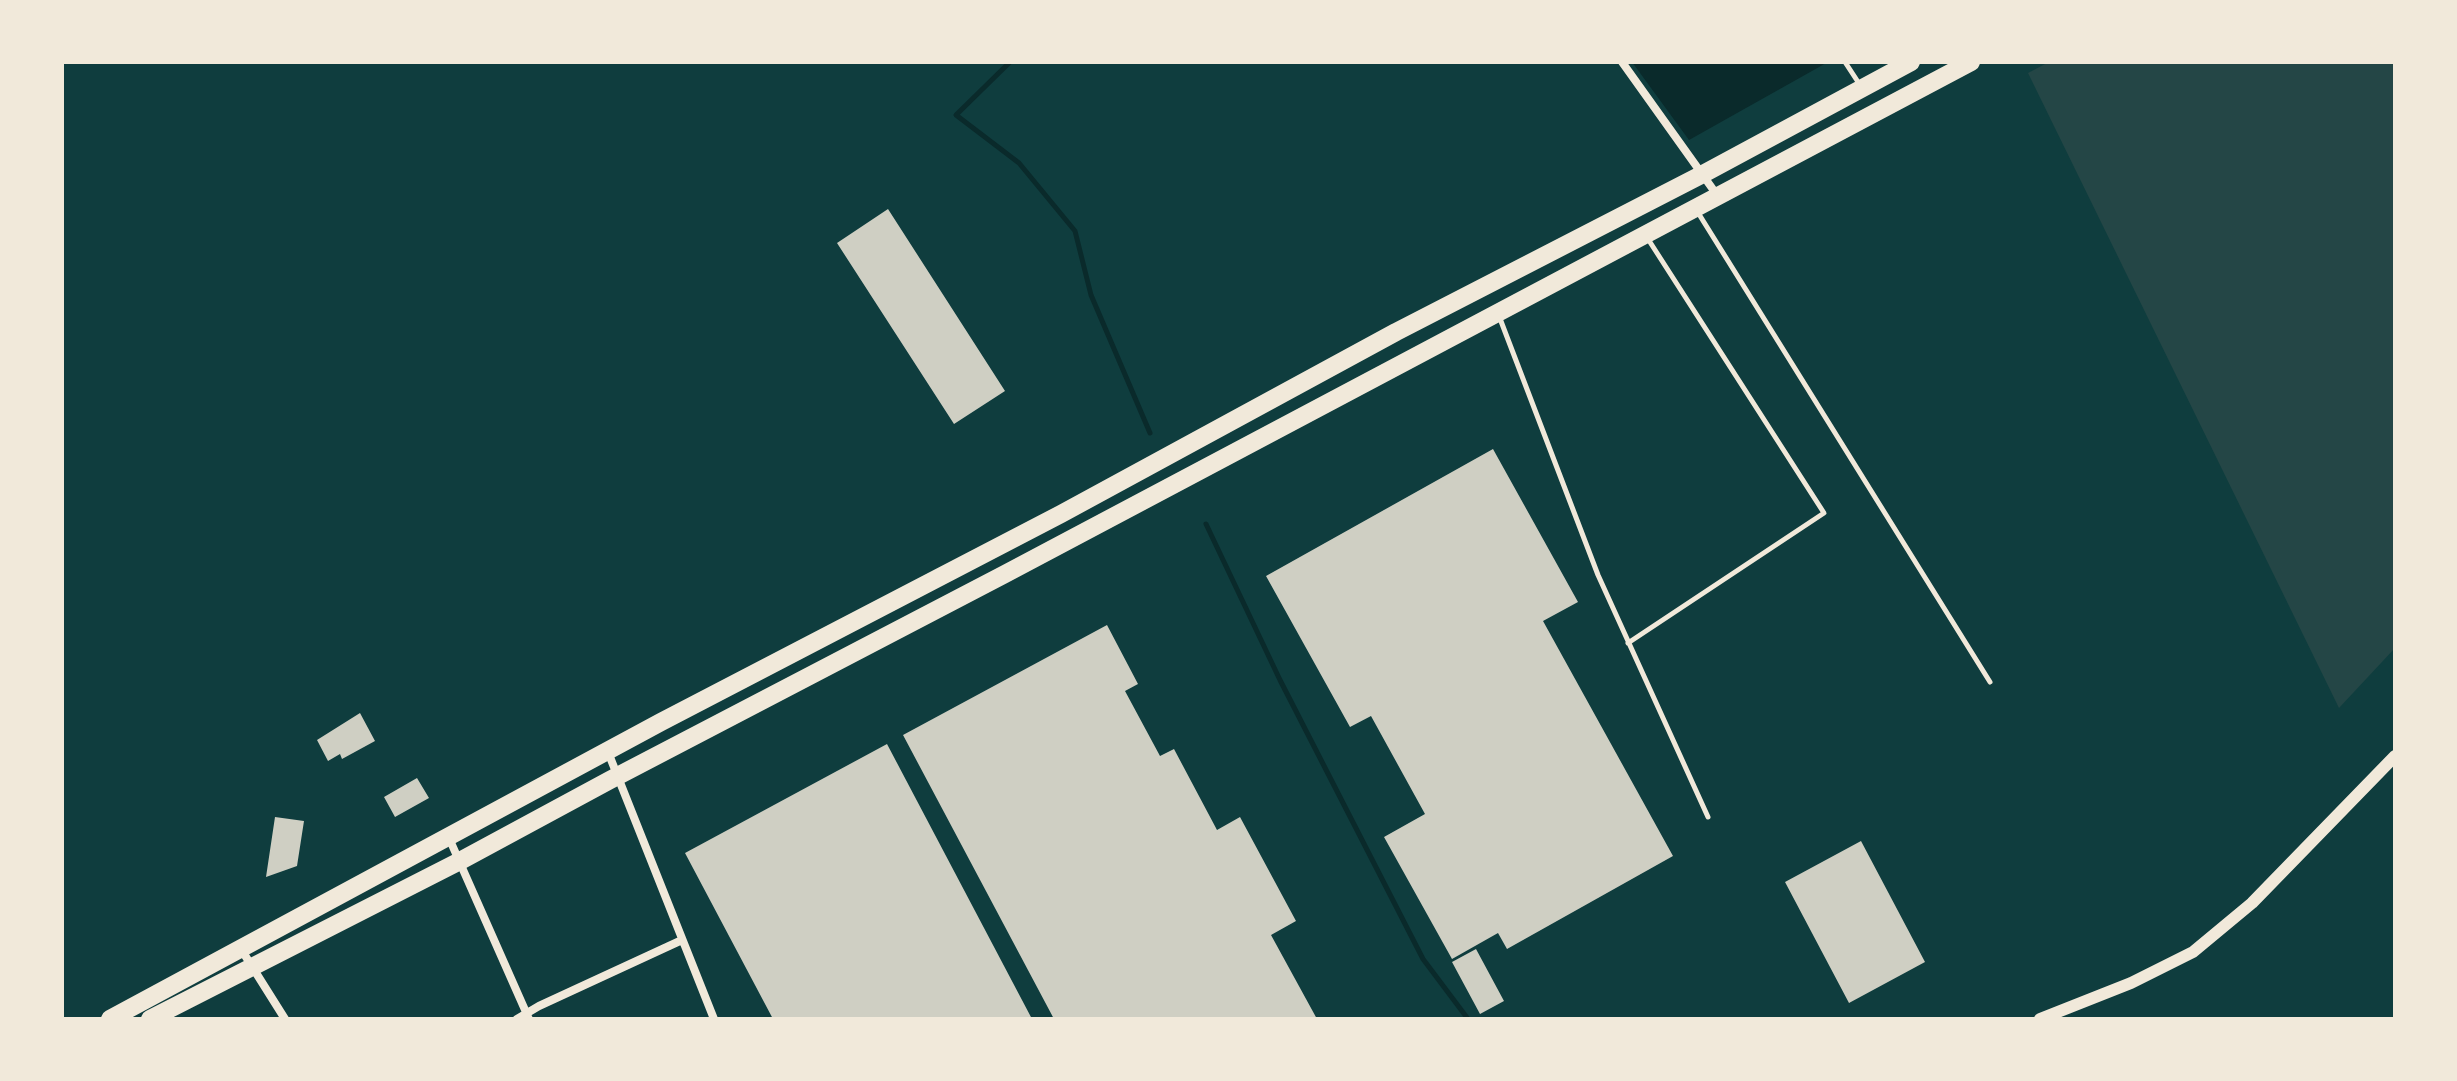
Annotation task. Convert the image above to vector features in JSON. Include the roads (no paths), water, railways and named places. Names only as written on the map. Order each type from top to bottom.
[{"type":"highway","points":[[110,1019],[935,577],[1061,514],[1396,332],[1703,174],[1911,62]]},
{"type":"highway","points":[[150,1019],[460,861],[1971,62]]},
{"type":"highway","points":[[1061,514],[1071,538]]},
{"type":"street","points":[[1622,62],[1719,197]]},
{"type":"street","points":[[604,753],[714,1019]]},
{"type":"street","points":[[2040,1019],[2131,983],[2193,952],[2252,903],[2395,756]]},
{"type":"street","points":[[449,837],[528,1016]]},
{"type":"street","points":[[517,1019],[682,940]]},
{"type":"street","points":[[241,949],[285,1019]]},
{"type":"lane","points":[[1845,62],[1862,89]]},
{"type":"lane","points":[[1695,209],[1990,682]]},
{"type":"lane","points":[[1628,643],[1824,513],[1645,235]]},
{"type":"lane","points":[[1497,312],[1598,575],[1708,817]]},
{"type":"waterway","points":[[1010,62],[956,115],[1019,163],[1075,231],[1091,295],[1150,433]]},
{"type":"waterway","points":[[1206,524],[1280,680],[1423,959],[1468,1019]]}]
